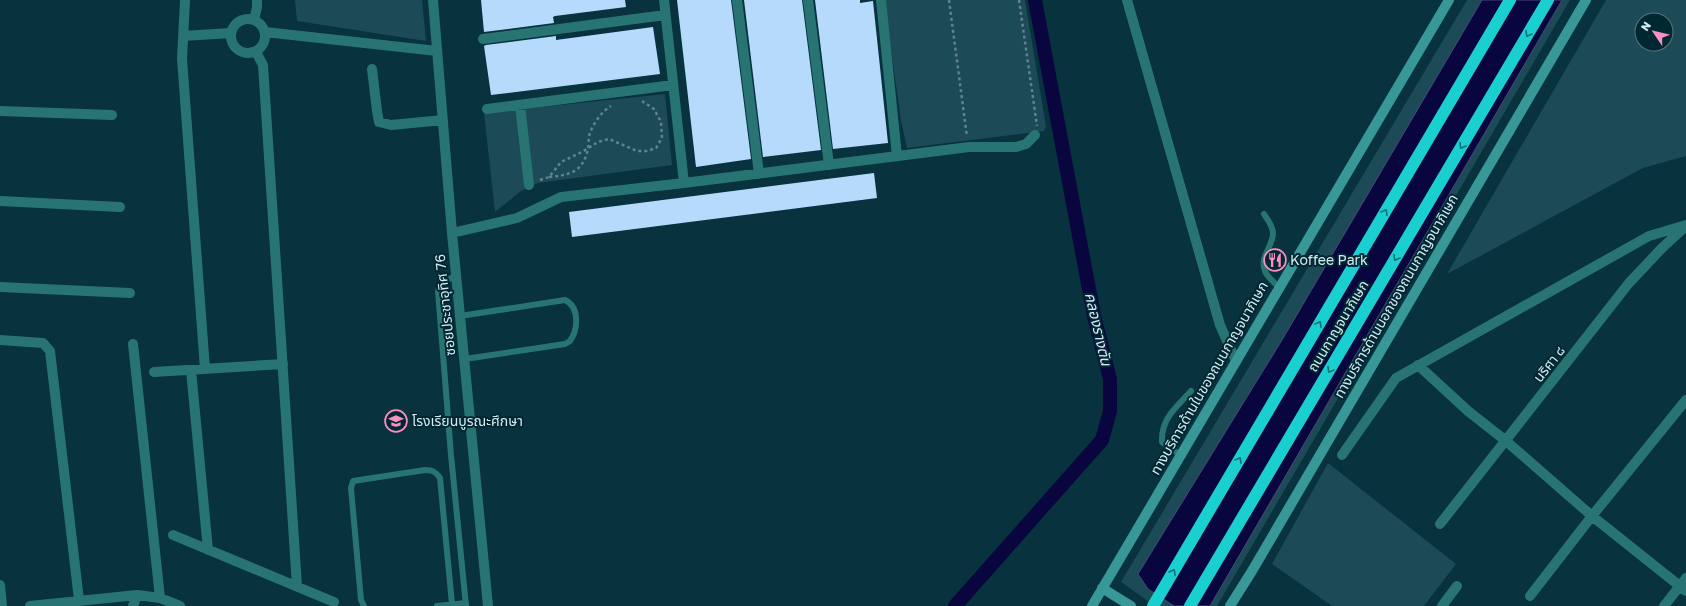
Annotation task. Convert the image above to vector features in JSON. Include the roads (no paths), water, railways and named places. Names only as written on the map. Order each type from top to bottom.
[{"type":"highway","name":"ถนนกาญจนาภิเษก","points":[[1153,606],[1510,0]]},
{"type":"highway","name":"ถนนกาญจนาภิเษก","points":[[1190,606],[1548,0]]},
{"type":"main road","name":"ทางบริการด้านในของถนนกาญจนาภิเษก","points":[[1092,606],[1449,0]]},
{"type":"main road","name":"ทางบริการด้านนอกของถนนกาญจนาภิเษก","points":[[1230,606],[1252,571],[1586,0]]},
{"type":"main road","points":[[1102,588],[1131,606]]},
{"type":"street","points":[[185,0],[183,67],[205,369]]},
{"type":"street","points":[[254,20],[257,0]]},
{"type":"street","name":"ซอยประชาอุทิศ 76","points":[[433,0],[452,233],[488,606]]},
{"type":"street","points":[[664,0],[684,184]]},
{"type":"street","points":[[737,0],[759,174]]},
{"type":"street","points":[[808,0],[829,165]]},
{"type":"street","points":[[881,0],[897,156]]},
{"type":"street","points":[[1127,0],[1220,326],[1236,361]]},
{"type":"street","points":[[483,39],[665,15]]},
{"type":"street","points":[[248,19],[254,20],[259,23],[265,32],[264,43],[256,52],[246,54],[236,49],[232,44],[231,33],[237,23],[248,19]]},
{"type":"street","points":[[265,32],[438,51]]},
{"type":"street","points":[[183,36],[231,33]]},
{"type":"street","points":[[256,52],[263,65],[297,586]]},
{"type":"street","points":[[372,69],[377,112],[380,122],[391,125],[443,120]]},
{"type":"street","points":[[487,110],[673,85]]},
{"type":"street","points":[[520,105],[529,185]]},
{"type":"street","points":[[0,112],[112,115]]},
{"type":"street","points":[[452,233],[517,218],[561,197],[684,184],[969,147],[1016,147],[1026,144],[1035,136]]},
{"type":"street","points":[[0,201],[120,207]]},
{"type":"street","points":[[1342,455],[1396,378],[1649,236],[1686,226]]},
{"type":"street","name":"นริศา ๘","points":[[1440,524],[1630,283],[1662,248],[1686,226]]},
{"type":"street","points":[[0,287],[130,293]]},
{"type":"street","points":[[0,340],[43,343],[50,351],[79,600]]},
{"type":"street","points":[[133,344],[160,598]]},
{"type":"street","points":[[154,372],[283,364]]},
{"type":"street","points":[[1418,365],[1468,411],[1506,441],[1592,516],[1684,585],[1664,606]]},
{"type":"street","points":[[191,370],[208,550]]},
{"type":"street","points":[[1530,596],[1592,516],[1686,400]]},
{"type":"street","points":[[173,535],[334,602]]},
{"type":"street","points":[[0,585],[2,606]]},
{"type":"street","points":[[1442,606],[1458,586]]},
{"type":"street","points":[[133,606],[137,595]]},
{"type":"street","points":[[30,606],[137,595],[160,598],[180,606]]},
{"type":"lane","points":[[1264,214],[1272,226],[1273,233],[1262,263],[1265,273],[1279,287]]},
{"type":"lane","points":[[437,606],[466,604],[451,455],[438,290],[444,280],[457,277]]},
{"type":"lane","points":[[460,316],[566,300],[571,302],[575,309],[576,329],[570,341],[565,344],[465,359]]},
{"type":"lane","points":[[1180,455],[1162,442],[1162,433],[1165,420],[1191,391]]},
{"type":"lane","points":[[364,606],[360,600],[351,488],[352,483],[353,481],[425,470],[432,470],[437,473],[440,478],[452,604]]},
{"type":"waterway","name":"คลองรางตัน","points":[[955,606],[1102,440],[1110,411],[1110,379],[1094,316],[1035,0]]},
{"type":"place","name":"Koffee Park","points":[[1275,260]]},
{"type":"place","name":"โรงเรียนบูรณะศึกษา","points":[[396,421]]}]
